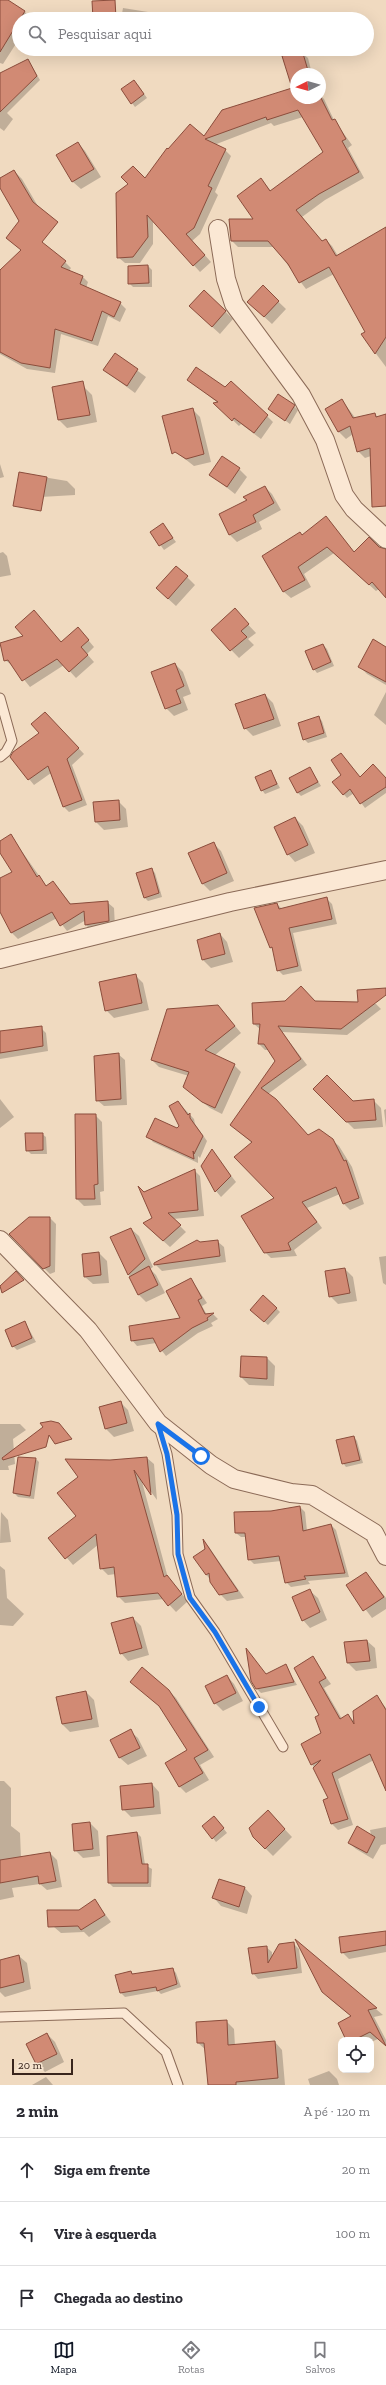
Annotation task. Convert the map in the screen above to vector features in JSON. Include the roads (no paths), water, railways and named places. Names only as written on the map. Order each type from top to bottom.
[{"type":"street","points":[[218,229],[226,279],[234,304],[301,395],[325,440],[344,495],[354,509],[386,539]]},
{"type":"street","points":[[0,959],[230,902],[386,870]]},
{"type":"street","points":[[0,1240],[88,1330],[158,1424],[211,1465],[234,1479],[291,1493],[312,1495],[374,1533],[386,1556]]},
{"type":"lane","points":[[0,698],[12,741],[6,752],[0,757]]},
{"type":"lane","points":[[158,1424],[167,1454],[177,1515],[178,1554],[190,1598],[215,1632],[283,1747]]},
{"type":"lane","points":[[0,2017],[124,2013],[166,2052],[178,2085]]}]
